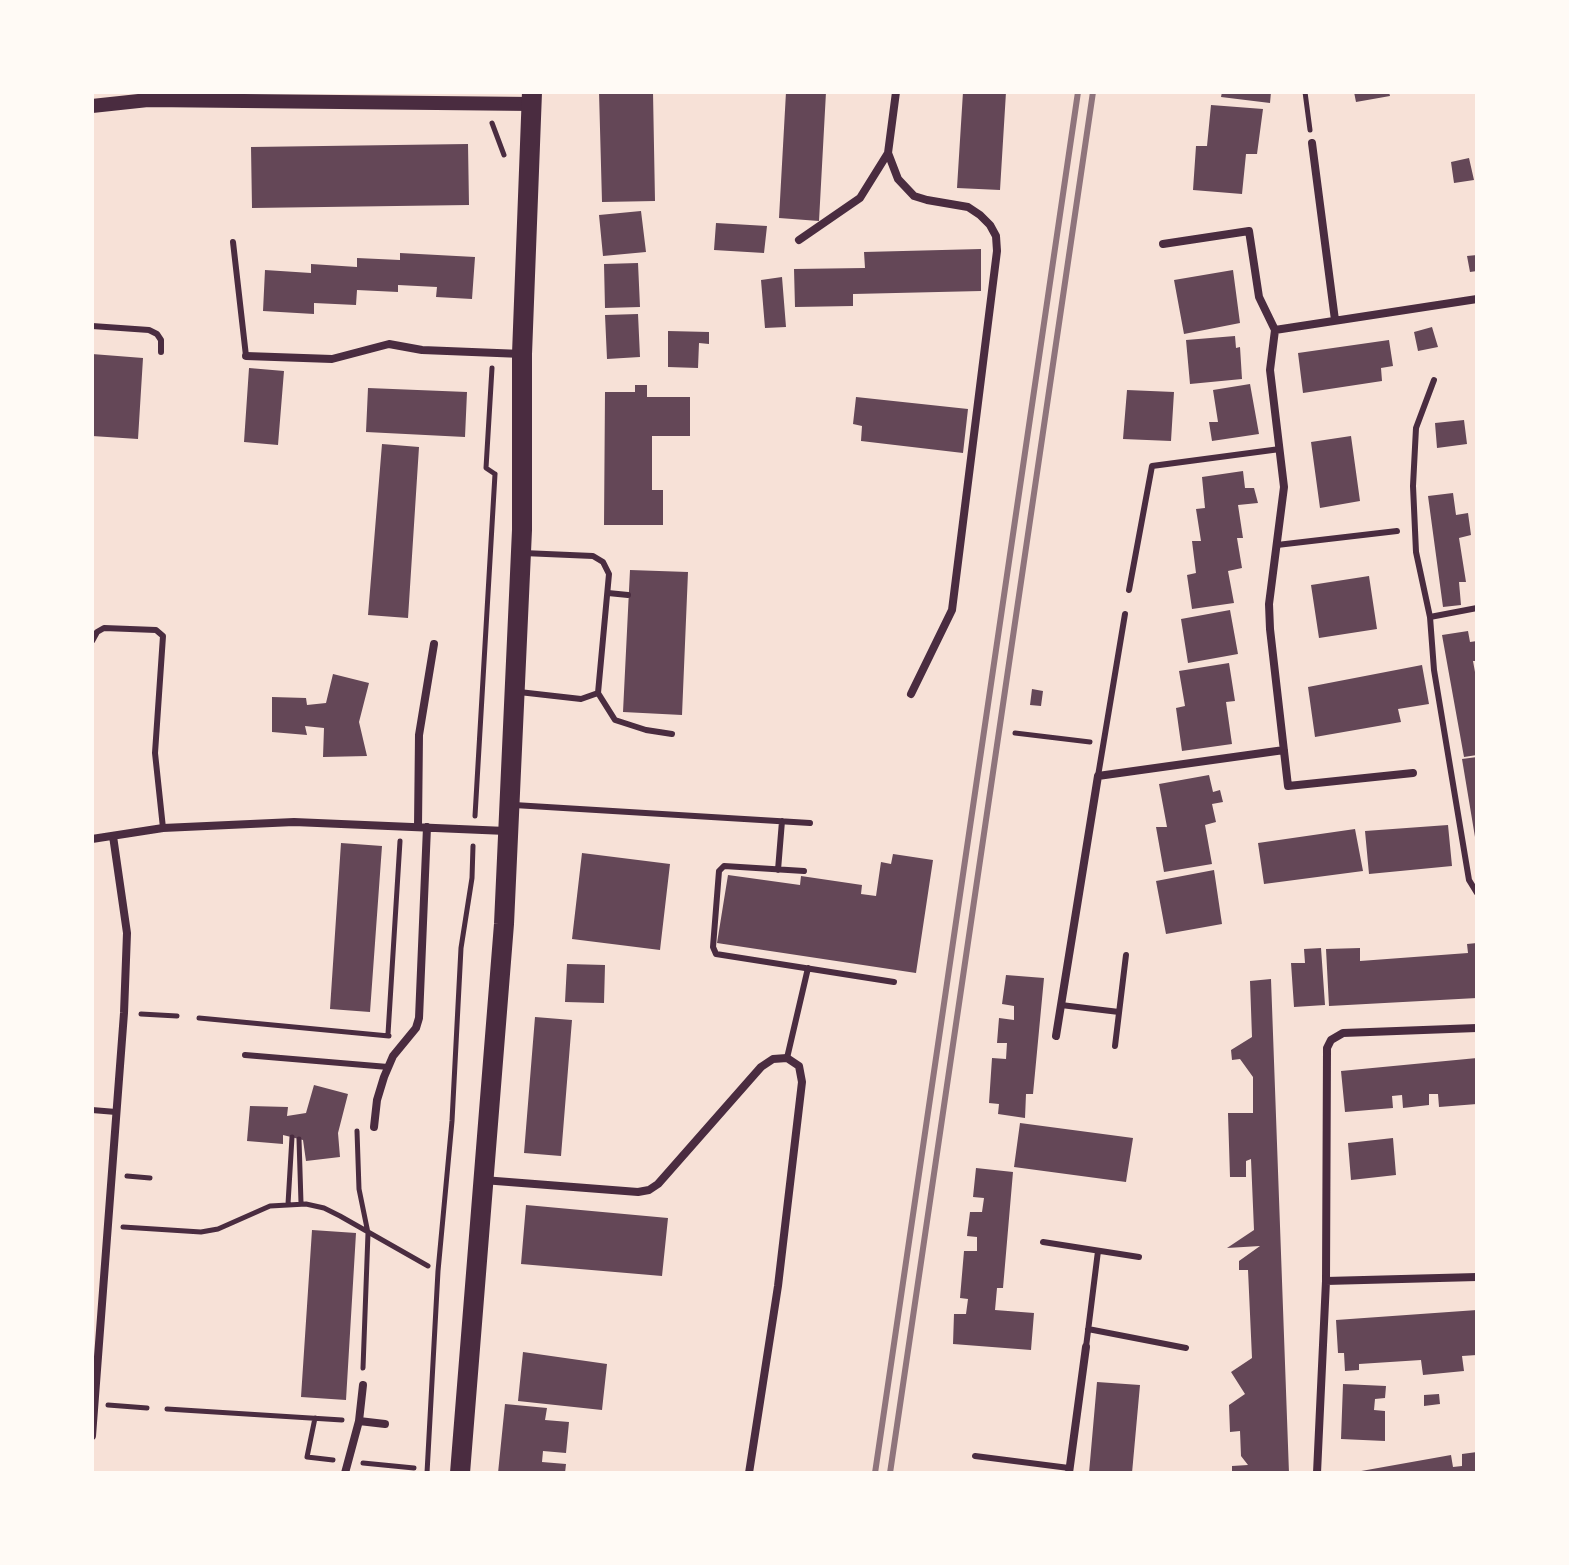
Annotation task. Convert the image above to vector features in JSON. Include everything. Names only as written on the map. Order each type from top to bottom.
[{"type":"main road","points":[[460,1473],[509,831],[521,553],[522,354],[532,98]]},
{"type":"street","points":[[896,92],[888,153],[891,168],[914,196],[968,207],[980,215],[996,236],[997,251],[952,610],[911,694]]},
{"type":"street","points":[[92,106],[148,96],[494,102],[532,98]]},
{"type":"street","points":[[1312,143],[1335,320]]},
{"type":"street","points":[[799,240],[860,198],[888,153]]},
{"type":"street","points":[[1163,244],[1249,231],[1259,297],[1275,330],[1270,370],[1284,487],[1269,604],[1288,786],[1413,773]]},
{"type":"street","points":[[1275,330],[1477,299]]},
{"type":"street","points":[[246,356],[332,359],[389,344],[422,350],[522,354]]},
{"type":"street","points":[[374,1127],[377,1100],[388,1067],[416,1028],[419,1018],[423,827],[419,735],[434,644]]},
{"type":"street","points":[[1056,1036],[1098,776],[1284,750]]},
{"type":"street","points":[[92,839],[163,828],[294,822],[509,831]]},
{"type":"street","points":[[92,1436],[124,1013],[127,933],[113,836]]},
{"type":"street","points":[[1317,1473],[1326,1281],[1327,1048],[1331,1040],[1343,1033],[1477,1028]]},
{"type":"street","points":[[482,1180],[638,1192],[649,1190],[658,1184],[761,1067],[773,1059],[787,1058],[799,1066],[802,1082],[778,1286],[749,1473]]},
{"type":"street","points":[[1326,1281],[1477,1277]]},
{"type":"street","points":[[1069,1471],[1086,1347]]},
{"type":"street","points":[[345,1473],[359,1421],[363,1385]]},
{"type":"street","points":[[359,1421],[385,1424]]},
{"type":"lane","points":[[233,242],[246,356]]},
{"type":"lane","points":[[92,326],[149,330],[161,340],[161,352]]},
{"type":"lane","points":[[1434,380],[1416,428],[1413,486],[1416,552],[1430,617],[1434,670],[1469,880],[1477,893]]},
{"type":"lane","points":[[1129,590],[1152,466],[1280,449]]},
{"type":"lane","points":[[1277,545],[1397,531]]},
{"type":"lane","points":[[521,553],[593,556],[603,562],[609,574],[598,693],[615,720],[672,734]]},
{"type":"lane","points":[[608,593],[628,595]]},
{"type":"lane","points":[[1430,617],[1477,608]]},
{"type":"lane","points":[[1098,776],[1125,614]]},
{"type":"lane","points":[[92,641],[97,632],[104,628],[156,630],[163,636],[155,753],[163,828]]},
{"type":"lane","points":[[515,692],[581,699],[598,693]]},
{"type":"lane","points":[[510,805],[810,823]]},
{"type":"lane","points":[[778,870],[782,821]]},
{"type":"lane","points":[[804,871],[724,866],[719,871],[713,947],[716,954],[894,982]]},
{"type":"lane","points":[[1115,1046],[1126,955]]},
{"type":"lane","points":[[787,1058],[808,968]]},
{"type":"lane","points":[[1061,1005],[1119,1012]]},
{"type":"lane","points":[[245,1055],[388,1067]]},
{"type":"lane","points":[[92,1110],[116,1112]]},
{"type":"lane","points":[[1043,1242],[1139,1257]]},
{"type":"lane","points":[[1086,1347],[1098,1251]]},
{"type":"lane","points":[[1088,1329],[1186,1348]]},
{"type":"lane","points":[[975,1456],[1069,1471]]},
{"type":"path","points":[[1305,92],[1312,143]]},
{"type":"path","points":[[427,1473],[461,948],[468,921],[466,906],[472,878],[495,474],[486,468],[493,352]]},
{"type":"path","points":[[1015,733],[1103,744]]},
{"type":"path","points":[[124,1013],[177,1016]]},
{"type":"path","points":[[199,1018],[408,1038]]},
{"type":"path","points":[[288,1204],[296,1138],[301,1203]]},
{"type":"path","points":[[107,1225],[201,1232],[218,1229],[270,1206],[301,1203],[324,1208],[428,1266]]},
{"type":"path","points":[[94,1404],[147,1408]]},
{"type":"path","points":[[167,1409],[359,1421]]},
{"type":"path","points":[[315,1418],[307,1457],[414,1468]]},
{"type":"building","points":[[599,92],[653,92],[655,201],[602,202]]},
{"type":"building","points":[[786,92],[826,92],[819,221],[779,218]]},
{"type":"building","points":[[963,92],[1006,92],[1000,190],[957,188]]},
{"type":"building","points":[[1222,92],[1271,92],[1270,103],[1221,97]]},
{"type":"building","points":[[1354,92],[1389,92],[1390,96],[1356,102]]},
{"type":"building","points":[[1211,105],[1263,109],[1257,154],[1246,154],[1242,194],[1193,190],[1196,146],[1207,146]]},
{"type":"building","points":[[468,144],[469,205],[252,208],[251,147]]},
{"type":"building","points":[[1469,158],[1474,180],[1454,183],[1451,162]]},
{"type":"building","points":[[641,211],[646,252],[603,256],[599,215]]},
{"type":"building","points":[[716,223],[767,226],[764,253],[714,250]]},
{"type":"building","points":[[981,249],[981,291],[853,294],[853,306],[795,307],[794,269],[865,268],[864,252]]},
{"type":"building","points":[[400,253],[475,257],[472,299],[436,297],[437,287],[398,285],[398,292],[357,290],[356,305],[314,303],[314,314],[263,311],[265,270],[311,273],[311,264],[357,267],[357,258],[400,260]]},
{"type":"building","points":[[1477,255],[1477,271],[1470,272],[1467,256]]},
{"type":"building","points":[[638,263],[640,307],[605,308],[604,264]]},
{"type":"building","points":[[1233,270],[1240,323],[1184,334],[1174,280]]},
{"type":"building","points":[[782,277],[786,327],[765,328],[761,280]]},
{"type":"building","points":[[638,314],[640,357],[607,359],[605,315]]},
{"type":"building","points":[[1432,327],[1438,347],[1418,351],[1414,332]]},
{"type":"building","points":[[668,331],[709,332],[709,344],[699,343],[698,368],[668,367]]},
{"type":"building","points":[[1235,336],[1236,348],[1240,347],[1242,379],[1190,384],[1186,340]]},
{"type":"building","points":[[1389,340],[1393,366],[1381,368],[1382,381],[1303,393],[1298,353]]},
{"type":"building","points":[[92,354],[143,358],[138,439],[92,436]]},
{"type":"building","points":[[249,368],[284,371],[278,445],[244,442]]},
{"type":"building","points":[[1250,384],[1259,434],[1212,441],[1209,422],[1218,422],[1213,390]]},
{"type":"building","points":[[635,385],[647,385],[647,397],[690,397],[690,436],[652,436],[652,490],[663,490],[663,525],[604,525],[605,392],[635,392]]},
{"type":"building","points":[[368,388],[467,392],[465,437],[366,432]]},
{"type":"building","points":[[1127,390],[1174,392],[1171,441],[1123,439]]},
{"type":"building","points":[[856,397],[968,409],[963,453],[861,441],[862,426],[853,424]]},
{"type":"building","points":[[1464,420],[1467,444],[1437,448],[1435,423]]},
{"type":"building","points":[[1351,436],[1360,501],[1320,508],[1311,442]]},
{"type":"building","points":[[382,444],[419,447],[408,618],[368,615]]},
{"type":"building","points":[[1243,471],[1245,488],[1254,488],[1258,503],[1238,505],[1243,538],[1237,538],[1242,568],[1228,571],[1234,603],[1192,609],[1187,575],[1196,573],[1192,541],[1201,541],[1196,509],[1205,508],[1202,477]]},
{"type":"building","points":[[1453,493],[1456,515],[1468,513],[1471,535],[1459,538],[1466,582],[1459,582],[1461,605],[1443,607],[1428,496]]},
{"type":"building","points":[[630,570],[688,572],[682,715],[623,712]]},
{"type":"building","points":[[1369,576],[1377,629],[1319,638],[1311,585]]},
{"type":"building","points":[[1230,610],[1238,654],[1188,663],[1181,619]]},
{"type":"building","points":[[1468,631],[1470,642],[1477,641],[1477,661],[1473,661],[1477,683],[1477,755],[1464,757],[1442,635]]},
{"type":"building","points":[[1229,663],[1235,701],[1226,702],[1232,744],[1182,751],[1176,708],[1185,706],[1179,671]]},
{"type":"building","points":[[1422,665],[1429,704],[1398,709],[1401,722],[1315,737],[1308,687]]},
{"type":"building","points":[[333,674],[369,683],[359,722],[367,756],[323,757],[324,728],[305,726],[307,735],[272,732],[272,697],[306,698],[307,705],[326,703]]},
{"type":"building","points":[[1032,689],[1043,691],[1041,706],[1030,705]]},
{"type":"building","points":[[1477,757],[1477,837],[1475,837],[1462,759]]},
{"type":"building","points":[[1209,775],[1213,792],[1220,790],[1223,802],[1212,804],[1216,822],[1205,825],[1212,864],[1164,872],[1156,827],[1167,827],[1159,784]]},
{"type":"building","points":[[1448,825],[1452,866],[1369,874],[1365,831]]},
{"type":"building","points":[[1355,829],[1363,871],[1264,884],[1258,843]]},
{"type":"building","points":[[341,843],[382,846],[370,1012],[330,1009]]},
{"type":"building","points":[[582,853],[670,864],[660,950],[572,939]]},
{"type":"building","points":[[893,854],[933,860],[916,973],[717,943],[728,875],[800,885],[801,876],[862,885],[861,894],[876,896],[881,862],[891,864]]},
{"type":"building","points":[[1214,870],[1222,924],[1166,934],[1156,881]]},
{"type":"building","points":[[1477,943],[1477,998],[1329,1006],[1326,949],[1360,948],[1360,961],[1468,953],[1467,944]]},
{"type":"building","points":[[1321,948],[1325,1005],[1294,1007],[1291,963],[1305,963],[1304,949]]},
{"type":"building","points":[[567,964],[605,965],[604,1003],[565,1002]]},
{"type":"building","points":[[1006,975],[1044,978],[1033,1094],[1026,1094],[1025,1118],[998,1114],[999,1104],[989,1103],[992,1058],[1006,1059],[1007,1043],[997,1043],[999,1018],[1014,1020],[1014,1006],[1002,1004]]},
{"type":"building","points":[[1271,979],[1289,1473],[1232,1473],[1232,1466],[1248,1465],[1241,1456],[1240,1431],[1230,1432],[1229,1405],[1245,1394],[1231,1372],[1252,1358],[1248,1270],[1239,1270],[1239,1261],[1260,1246],[1227,1248],[1254,1230],[1251,1159],[1246,1161],[1246,1177],[1230,1177],[1228,1113],[1253,1113],[1253,1077],[1240,1059],[1232,1060],[1231,1050],[1252,1037],[1250,981]]},
{"type":"building","points":[[535,1017],[572,1020],[561,1156],[524,1153]]},
{"type":"building","points":[[1477,1058],[1477,1104],[1439,1107],[1438,1094],[1429,1094],[1429,1105],[1403,1108],[1402,1095],[1392,1096],[1393,1108],[1345,1112],[1341,1071]]},
{"type":"building","points":[[314,1085],[348,1094],[338,1133],[340,1157],[306,1161],[303,1140],[283,1135],[283,1144],[247,1141],[250,1106],[288,1107],[287,1116],[306,1113]]},
{"type":"building","points":[[1020,1123],[1133,1138],[1126,1182],[1014,1167]]},
{"type":"building","points":[[1393,1138],[1396,1175],[1351,1180],[1348,1143]]},
{"type":"building","points":[[976,1168],[1013,1172],[1003,1288],[997,1288],[995,1310],[1034,1313],[1031,1350],[953,1344],[954,1314],[966,1314],[968,1299],[960,1298],[964,1251],[977,1251],[977,1237],[967,1236],[970,1212],[982,1212],[984,1198],[973,1197]]},
{"type":"building","points":[[526,1205],[668,1218],[662,1276],[521,1264]]},
{"type":"building","points":[[312,1230],[356,1233],[346,1400],[301,1397]]},
{"type":"building","points":[[1477,1310],[1477,1355],[1462,1356],[1464,1371],[1423,1375],[1421,1360],[1359,1364],[1359,1370],[1345,1371],[1344,1353],[1338,1353],[1336,1320]]},
{"type":"building","points":[[523,1352],[607,1364],[602,1410],[518,1401]]},
{"type":"building","points":[[1097,1382],[1140,1385],[1132,1473],[1089,1473]]},
{"type":"building","points":[[1343,1384],[1386,1386],[1385,1398],[1375,1399],[1374,1410],[1385,1411],[1385,1441],[1341,1439]]},
{"type":"building","points":[[1439,1394],[1440,1404],[1424,1406],[1424,1395]]},
{"type":"building","points":[[505,1404],[547,1408],[545,1420],[569,1422],[566,1453],[543,1451],[542,1462],[566,1464],[565,1473],[498,1473]]},
{"type":"building","points":[[1477,1452],[1477,1473],[1350,1473],[1451,1455],[1453,1467],[1462,1466],[1462,1454]]},
{"type":"railway","points":[[875,1473],[1078,92]]},
{"type":"railway","points":[[890,1473],[1093,92]]}]
